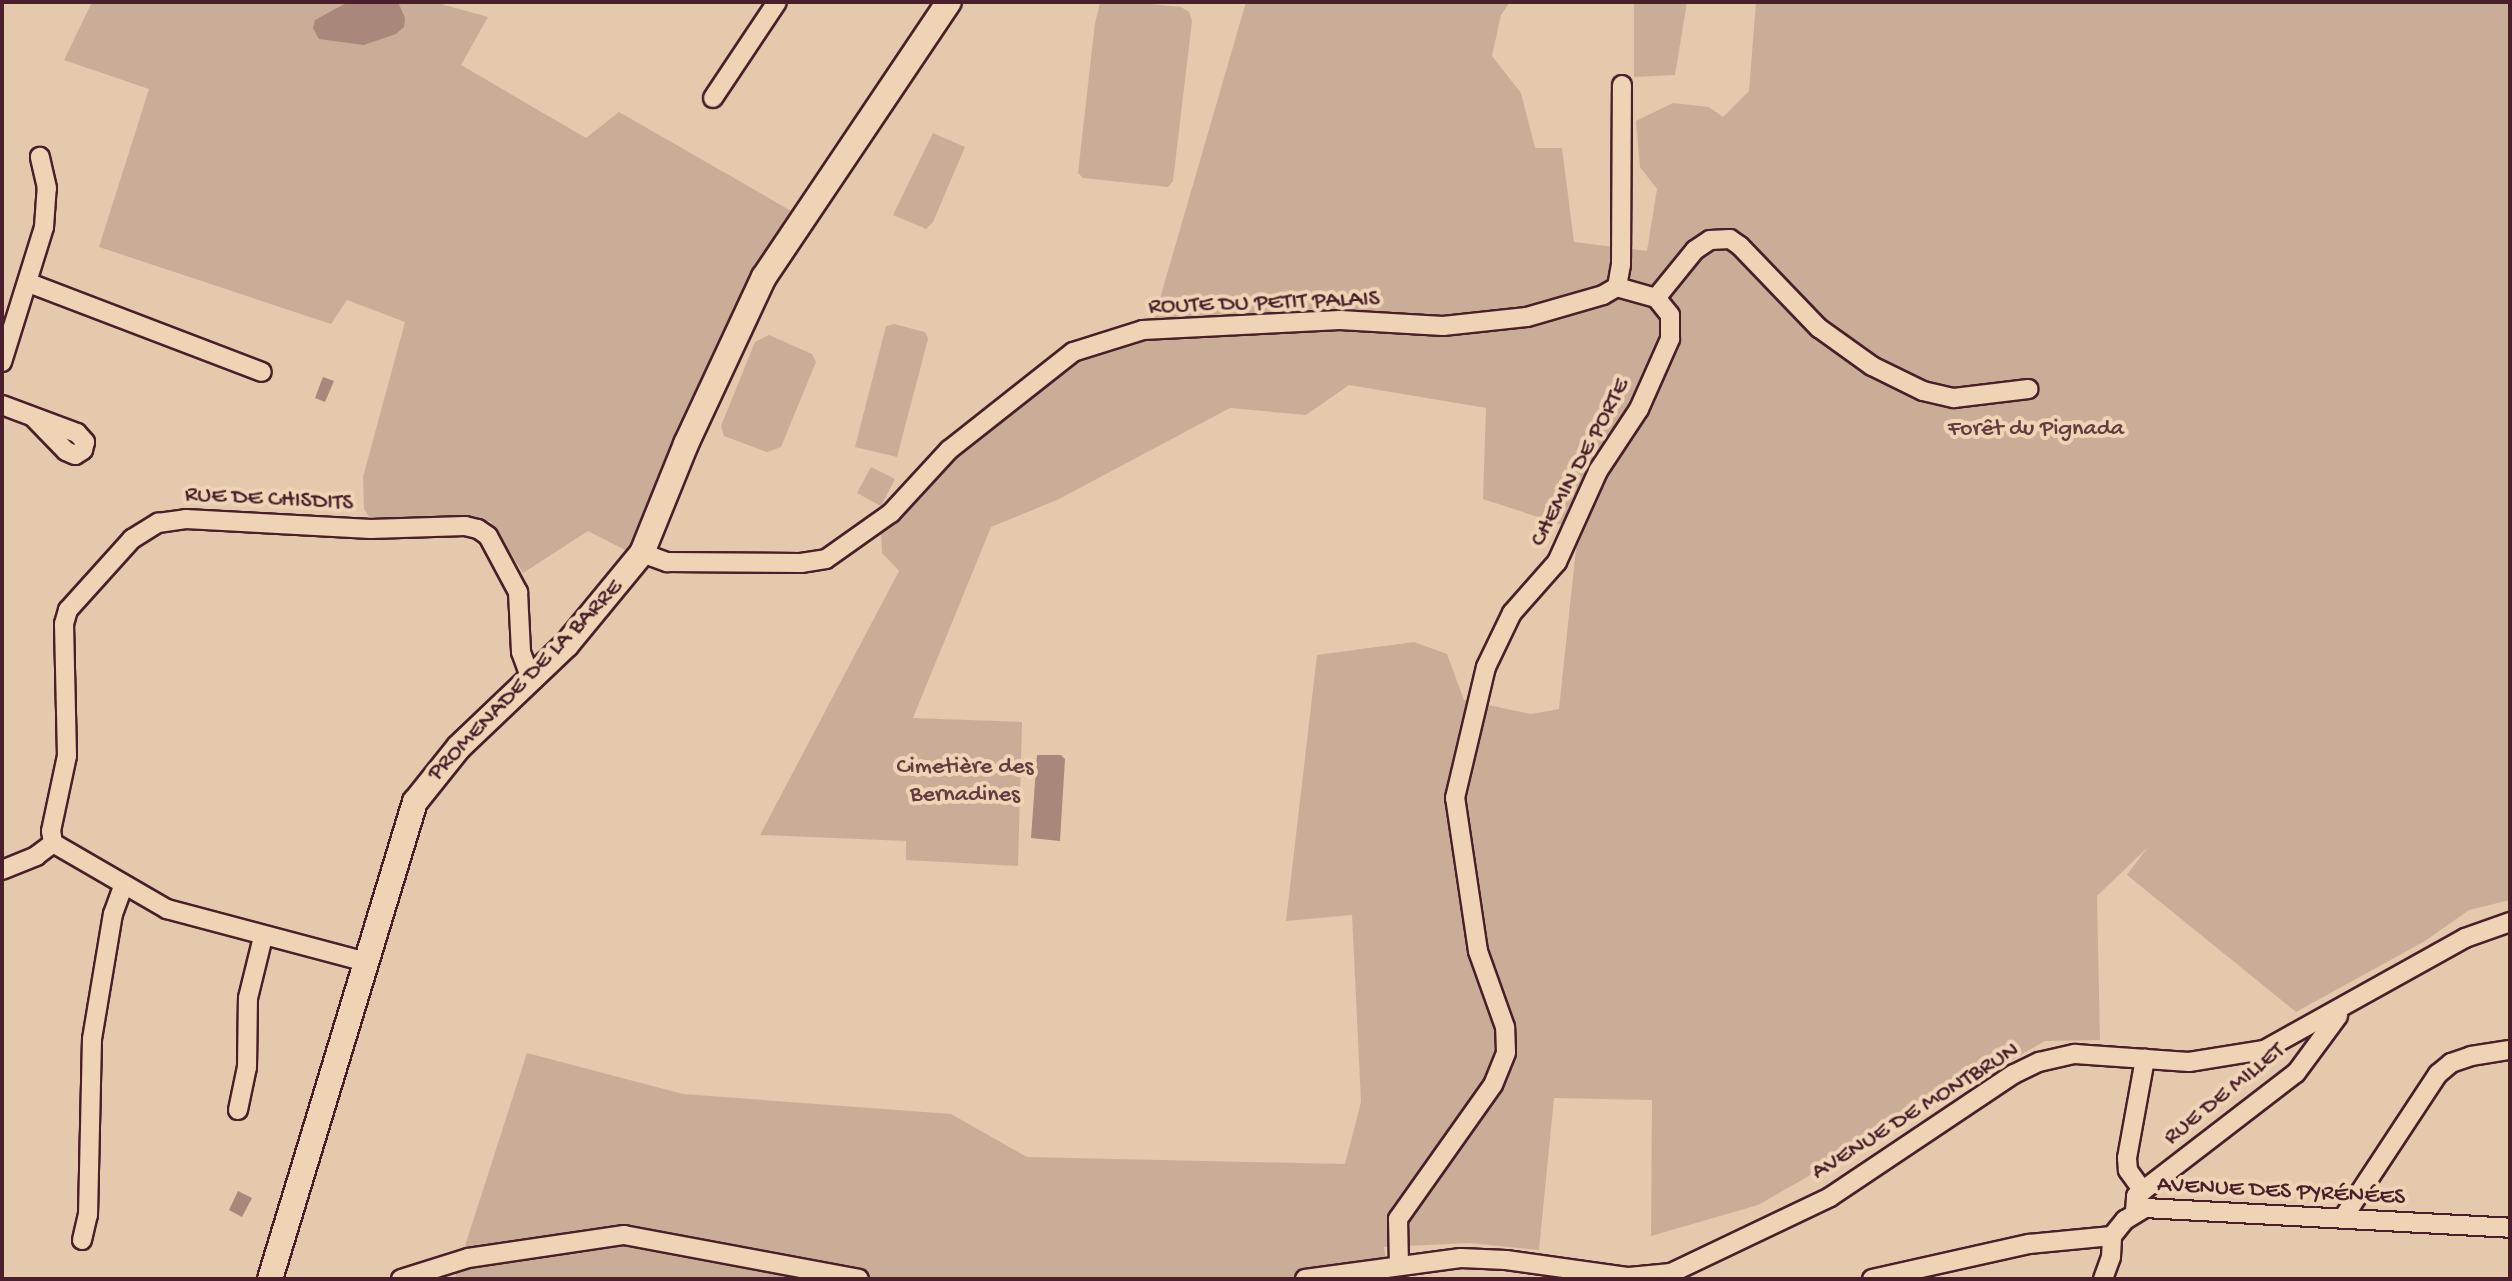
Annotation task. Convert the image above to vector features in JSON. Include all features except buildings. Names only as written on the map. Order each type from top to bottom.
[{"type":"main road","name":"PROMENADE DE LA BARRE","points":[[270,1279],[415,802],[459,747],[567,644],[642,553],[686,444],[764,277],[949,2]]},
{"type":"street","points":[[713,98],[777,2]]},
{"type":"street","points":[[1622,85],[1621,265],[1617,287],[1656,298],[1695,250],[1710,240],[1730,239],[1819,328],[1897,379],[1923,391],[1954,398],[2028,389]]},
{"type":"street","points":[[2,362],[44,227],[47,188],[40,157]]},
{"type":"street","points":[[29,283],[262,372]]},
{"type":"street","name":"ROUTE DU PETIT PALAIS","points":[[642,553],[667,562],[801,563],[826,559],[891,513],[949,450],[1073,352],[1143,330],[1169,326],[1340,320],[1443,326],[1527,317],[1617,287]]},
{"type":"street","name":"CHEMIN DE PORTE","points":[[1399,1266],[1398,1219],[1493,1085],[1506,1052],[1505,1027],[1478,951],[1455,798],[1486,667],[1512,613],[1557,562],[1598,471],[1639,409],[1670,339],[1670,315],[1656,298]]},
{"type":"street","points":[[2,405],[34,418]]},
{"type":"street","name":"RUE DE CHISDITS","points":[[53,843],[51,831],[67,756],[64,624],[68,610],[132,539],[158,523],[186,519],[371,529],[478,529],[488,536],[518,592],[521,652],[531,679]]},
{"type":"street","points":[[2,870],[36,856],[53,843],[167,909],[366,962]]},
{"type":"street","points":[[82,1240],[88,1215],[92,1039],[116,899],[123,886]]},
{"type":"street","name":"AVENUE DE MONTBRUN","points":[[1308,1279],[1399,1266],[1485,1259],[1629,1277],[1688,1274],[1830,1197],[2014,1074],[2039,1062],[2075,1054],[2215,1061],[2251,1054],[2290,1039],[2465,938],[2510,922]]},
{"type":"street","points":[[238,1110],[247,1067],[248,998],[263,937]]},
{"type":"street","name":"RUE DE MILLET","points":[[2143,1191],[2296,1073],[2343,1008]]},
{"type":"street","points":[[2343,1218],[2438,1074],[2451,1063],[2471,1056],[2510,1050]]},
{"type":"street","points":[[2135,1212],[2136,1196],[2143,1191],[2128,1170],[2127,1158],[2145,1059]]},
{"type":"street","name":"AVENUE DES PYRÉNÉES","points":[[2112,1236],[2135,1212],[2159,1207],[2510,1228]]},
{"type":"street","points":[[401,1279],[468,1258],[624,1235],[786,1272],[859,1279]]},
{"type":"street","points":[[1872,1279],[2029,1244],[2112,1236],[2111,1257],[2103,1279]]},
{"type":"green space","points":[[92,2],[434,2],[488,17],[461,65],[586,138],[619,112],[793,212],[756,268],[629,552],[588,531],[523,573],[490,521],[370,518],[364,509],[363,477],[405,322],[347,300],[331,324],[99,247],[149,89],[64,60]]},
{"type":"green space","points":[[1129,2],[1181,7],[1189,12],[1192,21],[1173,181],[1168,187],[1083,178],[1078,173],[1100,3]]},
{"type":"green space","name":"Forêt du Pignada","points":[[1246,2],[1510,2],[1501,15],[1492,56],[1521,93],[1535,148],[1562,148],[1574,242],[1647,251],[1657,189],[1640,167],[1636,121],[1673,103],[1709,107],[1723,117],[1749,91],[1756,2],[2510,2],[2510,900],[2469,910],[2425,941],[2296,1012],[2127,875],[2147,848],[2097,896],[2100,1040],[2045,1041],[1758,1205],[1651,1236],[1652,1100],[1554,1098],[1539,1250],[1470,1243],[1384,1247],[1389,1279],[451,1279],[455,1277],[527,1053],[683,1094],[951,1114],[1027,1157],[1345,1164],[1361,1102],[1352,915],[1286,921],[1317,655],[1414,642],[1447,654],[1464,700],[1531,714],[1559,709],[1578,530],[1483,499],[1486,408],[1349,385],[1306,415],[1230,408],[1059,499],[991,527],[913,718],[1022,722],[1018,866],[906,860],[906,841],[760,835],[899,571],[882,553],[880,509],[1072,342],[1154,319]]},
{"type":"green space","points":[[1634,2],[1687,2],[1675,75],[1634,77]]},
{"type":"green space","points":[[933,133],[965,147],[933,222],[926,229],[893,215]]},
{"type":"green space","points":[[894,324],[925,332],[928,339],[897,457],[855,447],[886,326]]},
{"type":"green space","points":[[769,335],[812,354],[816,362],[781,447],[767,452],[724,436],[721,426],[755,342]]},
{"type":"green space","points":[[871,467],[895,479],[881,506],[857,493]]},
{"type":"shaded area","points":[[348,2],[398,2],[405,18],[404,27],[396,34],[364,45],[319,39],[313,28],[315,20]]},
{"type":"shaded area","points":[[323,377],[334,381],[325,402],[315,398]]},
{"type":"shaded area","points":[[1037,755],[1061,755],[1065,759],[1060,841],[1031,838]]},
{"type":"shaded area","points":[[238,1191],[252,1198],[242,1217],[229,1210]]},
{"type":"park label","name":"Cimetière des Bernadines","points":[[965,782]]}]
